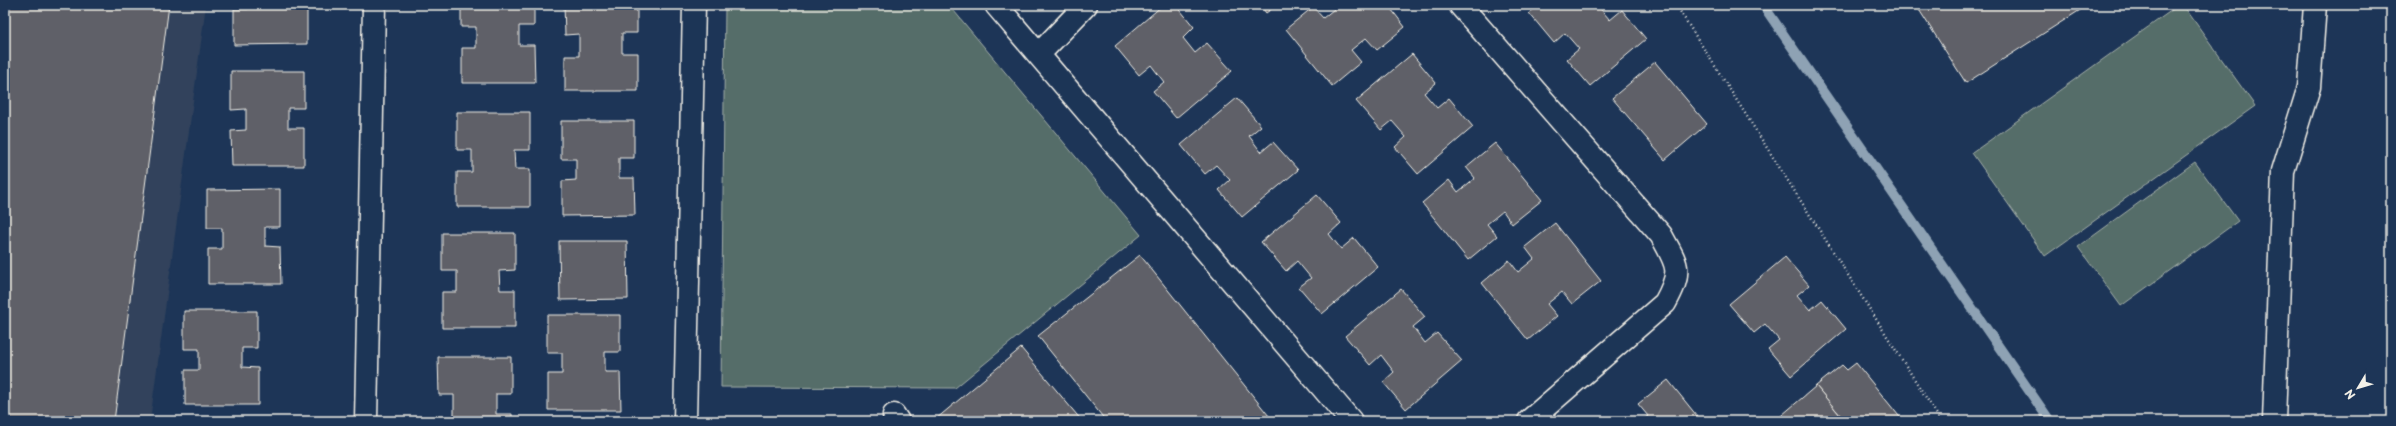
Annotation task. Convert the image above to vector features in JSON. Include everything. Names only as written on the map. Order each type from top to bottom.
[{"type":"street","points":[[366,421],[374,5]]},
{"type":"street","points":[[685,421],[694,5]]},
{"type":"street","points":[[996,5],[1351,421]]},
{"type":"street","points":[[1039,54],[1086,5]]},
{"type":"street","points":[[1460,5],[1661,235],[1676,263],[1677,282],[1665,303],[1529,421]]},
{"type":"street","points":[[2274,421],[2283,171],[2310,87],[2315,5]]},
{"type":"path","points":[[1676,5],[1941,421]]},
{"type":"shaded area","points":[[5,5],[206,5],[150,421],[5,421]]},
{"type":"green space","points":[[725,5],[949,5],[1141,235],[955,388],[721,387]]},
{"type":"green space","points":[[2179,5],[2183,5],[2255,106],[2045,256],[1972,153]]},
{"type":"green space","points":[[2195,162],[2238,221],[2121,306],[2078,247]]},
{"type":"building","points":[[5,5],[169,5],[114,421],[5,421]]},
{"type":"building","points":[[248,5],[307,7],[307,44],[234,45],[234,9],[248,9]]},
{"type":"building","points":[[461,5],[534,5],[534,26],[519,26],[519,45],[534,45],[535,83],[462,83],[462,48],[476,48],[476,27],[461,27]]},
{"type":"building","points":[[564,5],[637,5],[637,33],[622,33],[622,53],[638,53],[638,91],[565,91],[565,56],[579,56],[579,34],[565,35]]},
{"type":"building","points":[[1163,5],[1176,5],[1194,27],[1183,38],[1195,53],[1207,43],[1232,71],[1176,118],[1153,91],[1164,82],[1151,65],[1139,75],[1115,46]]},
{"type":"building","points":[[1260,5],[1277,5],[1266,13]]},
{"type":"building","points":[[1339,5],[1388,5],[1405,27],[1377,50],[1366,38],[1351,50],[1361,62],[1332,86],[1286,29],[1313,7],[1323,18]]},
{"type":"building","points":[[1539,5],[1597,5],[1610,20],[1622,10],[1646,39],[1590,86],[1567,59],[1579,49],[1565,33],[1554,43],[1529,13]]},
{"type":"building","points":[[1916,5],[2088,5],[1966,83]]},
{"type":"building","points":[[1412,54],[1436,83],[1424,93],[1437,108],[1449,98],[1473,127],[1418,174],[1395,147],[1406,137],[1392,121],[1381,130],[1356,101]]},
{"type":"building","points":[[1655,62],[1707,124],[1665,160],[1612,98]]},
{"type":"building","points":[[231,71],[304,71],[304,108],[288,108],[288,128],[304,128],[304,166],[232,166],[231,131],[246,130],[246,109],[231,110]]},
{"type":"building","points":[[1237,98],[1261,126],[1249,136],[1261,152],[1273,142],[1298,170],[1242,217],[1219,190],[1230,180],[1216,165],[1205,174],[1181,145]]},
{"type":"building","points":[[457,112],[530,112],[530,150],[514,150],[515,169],[530,169],[530,207],[457,207],[457,172],[472,172],[472,150],[457,150]]},
{"type":"building","points":[[561,121],[634,121],[634,158],[619,158],[619,178],[634,178],[635,215],[562,216],[562,181],[576,180],[576,159],[561,159]]},
{"type":"building","points":[[1495,143],[1542,200],[1512,224],[1503,211],[1487,224],[1497,236],[1468,260],[1422,203],[1449,180],[1458,192],[1475,178],[1466,167]]},
{"type":"building","points":[[280,189],[280,227],[265,227],[265,246],[280,247],[281,284],[208,284],[208,249],[222,249],[222,228],[207,228],[207,190]]},
{"type":"building","points":[[1317,195],[1341,223],[1329,234],[1341,249],[1354,238],[1378,267],[1322,314],[1299,287],[1311,278],[1297,261],[1286,271],[1261,242]]},
{"type":"building","points":[[1555,223],[1601,281],[1572,304],[1562,292],[1547,304],[1557,316],[1528,340],[1482,283],[1509,260],[1518,272],[1534,259],[1525,247]]},
{"type":"building","points":[[442,233],[515,233],[515,270],[499,271],[500,290],[515,290],[515,328],[442,328],[442,292],[457,292],[457,271],[442,271]]},
{"type":"building","points":[[559,241],[627,241],[628,299],[560,300]]},
{"type":"building","points":[[1140,255],[1273,421],[1106,421],[1038,336]]},
{"type":"building","points":[[1785,257],[1809,285],[1797,295],[1810,310],[1822,300],[1846,329],[1791,376],[1768,349],[1779,340],[1765,324],[1754,333],[1729,304]]},
{"type":"building","points":[[1401,289],[1425,317],[1413,327],[1425,343],[1437,333],[1462,361],[1406,409],[1383,382],[1394,372],[1381,355],[1370,365],[1345,336]]},
{"type":"building","points":[[184,311],[257,311],[257,348],[242,348],[242,367],[258,368],[258,405],[185,405],[185,370],[199,370],[199,349],[184,349]]},
{"type":"building","points":[[547,315],[620,315],[620,352],[605,352],[605,372],[620,372],[621,410],[548,410],[548,374],[562,374],[562,353],[547,353]]},
{"type":"building","points":[[1021,348],[1082,421],[938,421],[936,419]]},
{"type":"building","points":[[438,357],[511,357],[511,394],[496,394],[496,414],[512,414],[512,421],[439,421],[439,417],[454,417],[454,395],[439,395]]},
{"type":"building","points":[[1856,363],[1903,421],[1845,421],[1816,386],[1842,365],[1847,370]]},
{"type":"building","points":[[1668,380],[1701,421],[1641,421],[1648,416],[1638,404]]},
{"type":"building","points":[[1816,386],[1844,420],[1775,421]]},
{"type":"waterway","points":[[1763,5],[2050,421]]}]
